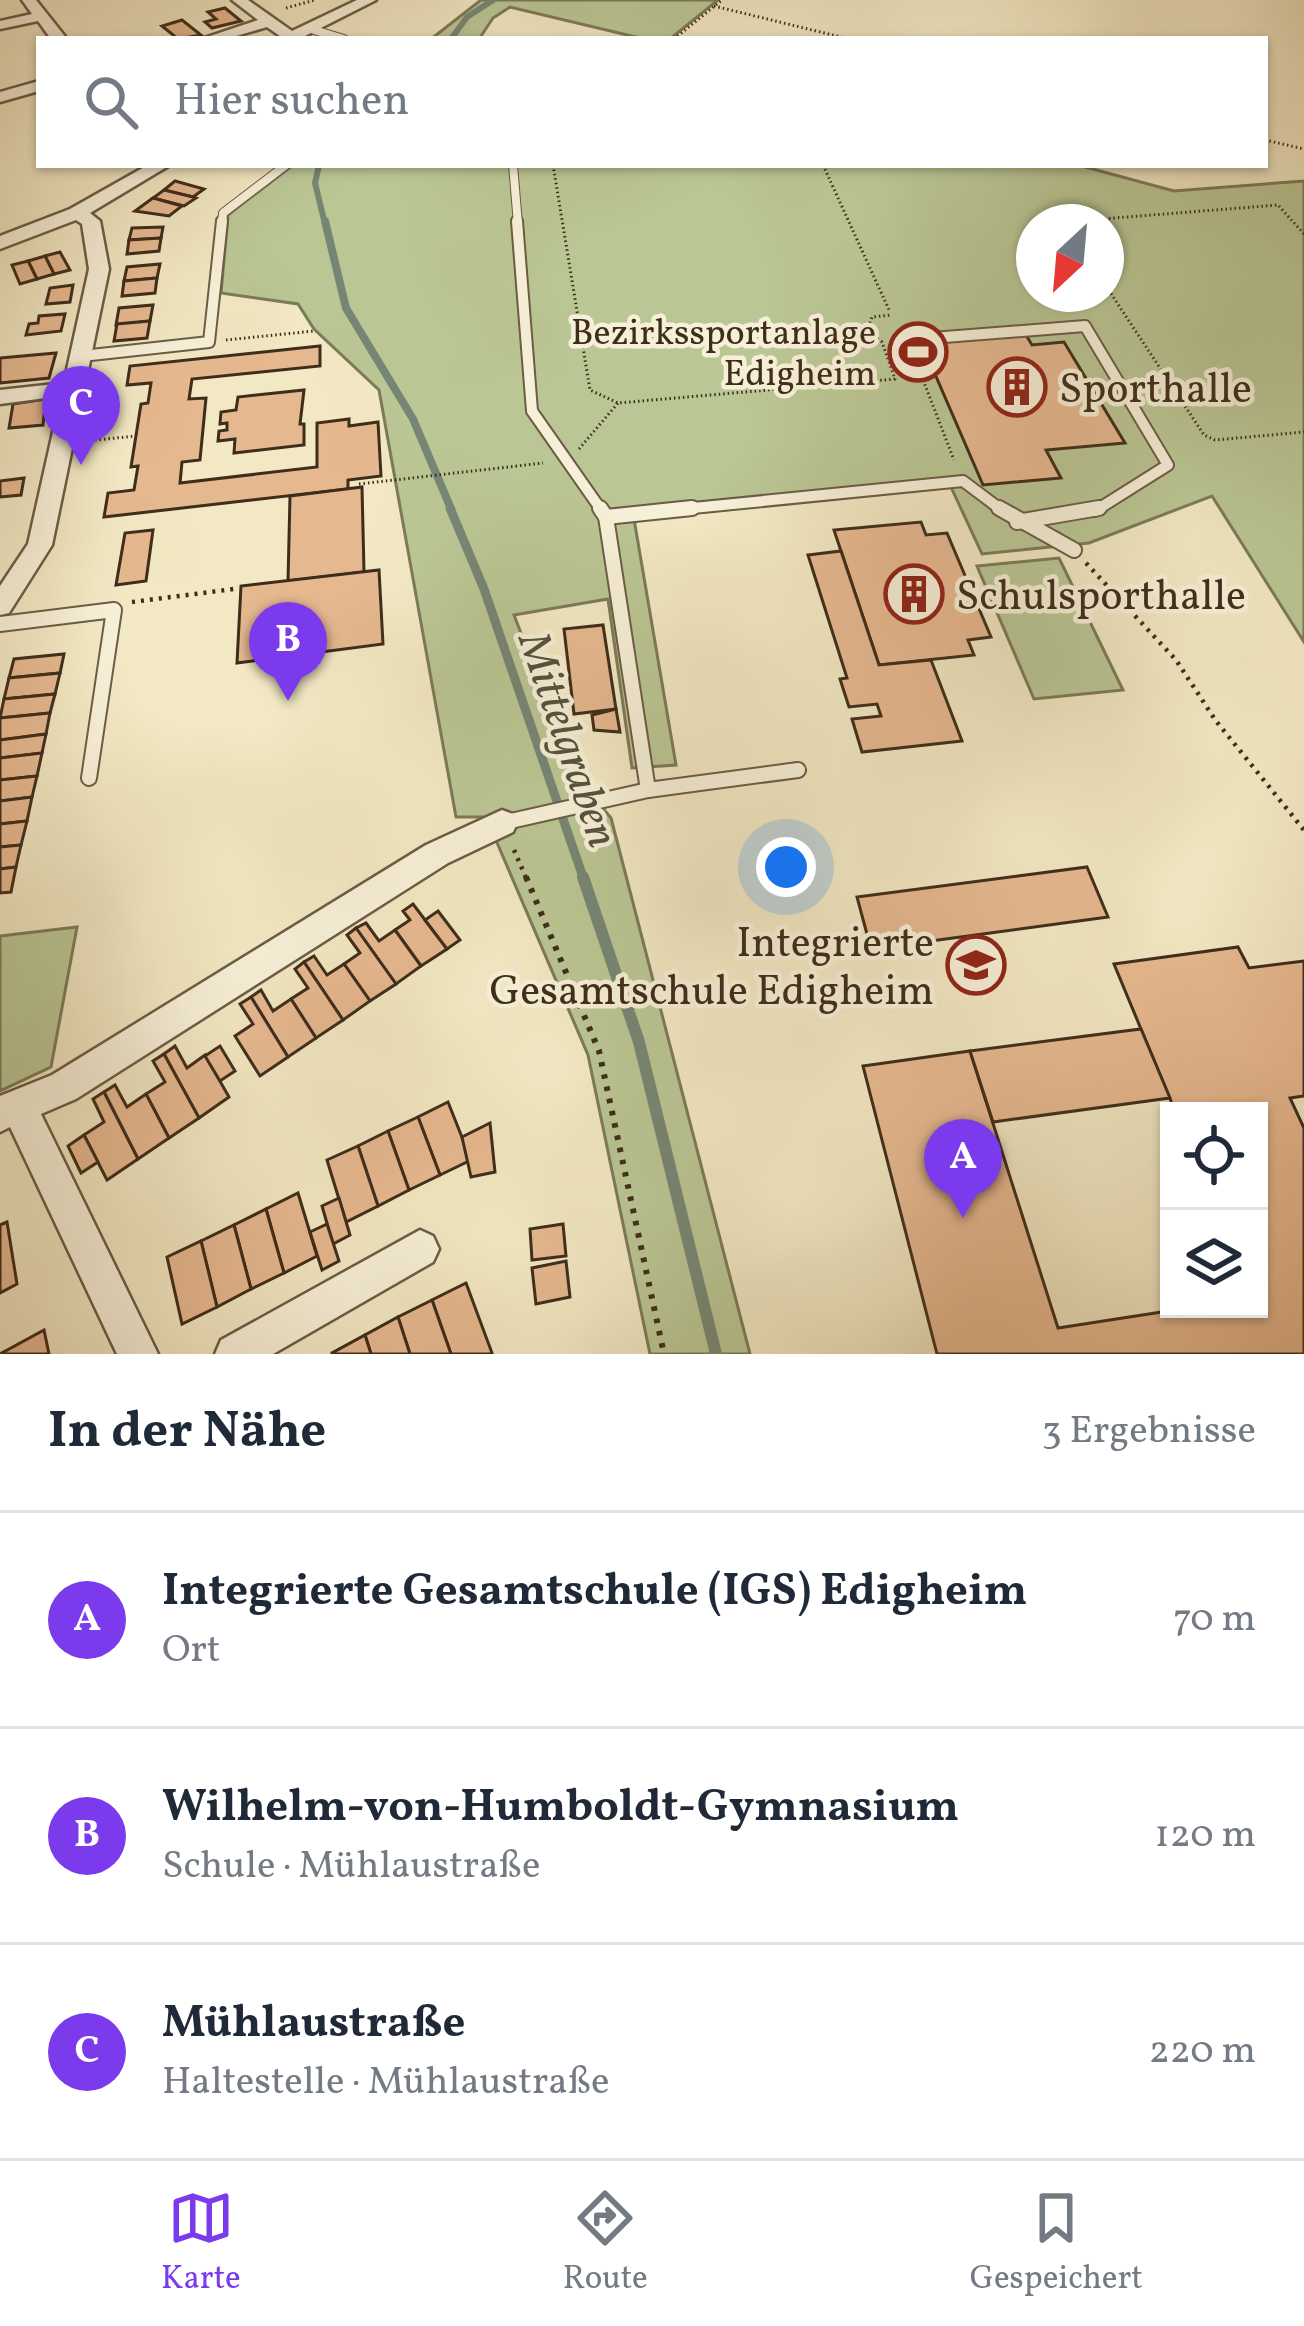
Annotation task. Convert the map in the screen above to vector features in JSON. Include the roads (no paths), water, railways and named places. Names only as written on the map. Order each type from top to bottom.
[{"type":"street","points":[[28,0],[57,36]]},
{"type":"street","points":[[239,0],[288,36]]},
{"type":"street","points":[[297,36],[369,0]]},
{"type":"street","points":[[0,25],[41,16]]},
{"type":"street","points":[[220,36],[269,22]]},
{"type":"street","points":[[0,97],[36,87]]},
{"type":"street","points":[[0,243],[77,213],[155,168]]},
{"type":"street","points":[[0,606],[40,545],[100,268],[91,220],[77,213]]},
{"type":"street","points":[[0,398],[75,388]]},
{"type":"street","points":[[0,568],[27,564]]},
{"type":"street","points":[[138,1354],[9,1111],[83,1076],[436,854],[515,820]]},
{"type":"street","points":[[235,1354],[420,1249]]},
{"type":"lane","points":[[314,30],[334,36]]},
{"type":"lane","points":[[82,356],[209,342],[224,213],[282,168]]},
{"type":"lane","points":[[513,168],[532,411],[606,517],[648,790]]},
{"type":"lane","points":[[906,340],[1085,326],[1168,465],[1092,513],[1017,522]]},
{"type":"lane","points":[[606,517],[963,482],[1017,522],[1074,550]]},
{"type":"lane","points":[[0,624],[114,610],[89,778]]},
{"type":"lane","points":[[515,820],[648,790],[798,770]]},
{"type":"waterway","name":"Mittelgraben","points":[[453,36],[467,17],[493,0]]},
{"type":"waterway","name":"Mittelgraben","points":[[318,168],[315,183],[325,224]]},
{"type":"waterway","name":"Mittelgraben","points":[[325,221],[346,308],[413,419],[452,511]]},
{"type":"waterway","name":"Mittelgraben","points":[[450,508],[484,589],[584,880]]},
{"type":"waterway","name":"Mittelgraben","points":[[583,877],[639,1042],[716,1354]]},
{"type":"place","name":"Bezirkssportanlage Edigheim","points":[[918,352]]},
{"type":"place","name":"Sporthalle","points":[[1017,387]]},
{"type":"place","name":"Mühlaustraße","points":[[81,465]]},
{"type":"place","name":"Schulsporthalle","points":[[914,594]]},
{"type":"place","name":"Wilhelm-von-Humboldt-Gymnasium","points":[[288,701]]},
{"type":"place","name":"Integrierte Gesamtschule Edigheim","points":[[976,965]]},
{"type":"place","name":"Integrierte Gesamtschule (IGS) Edigheim","points":[[963,1218]]}]
